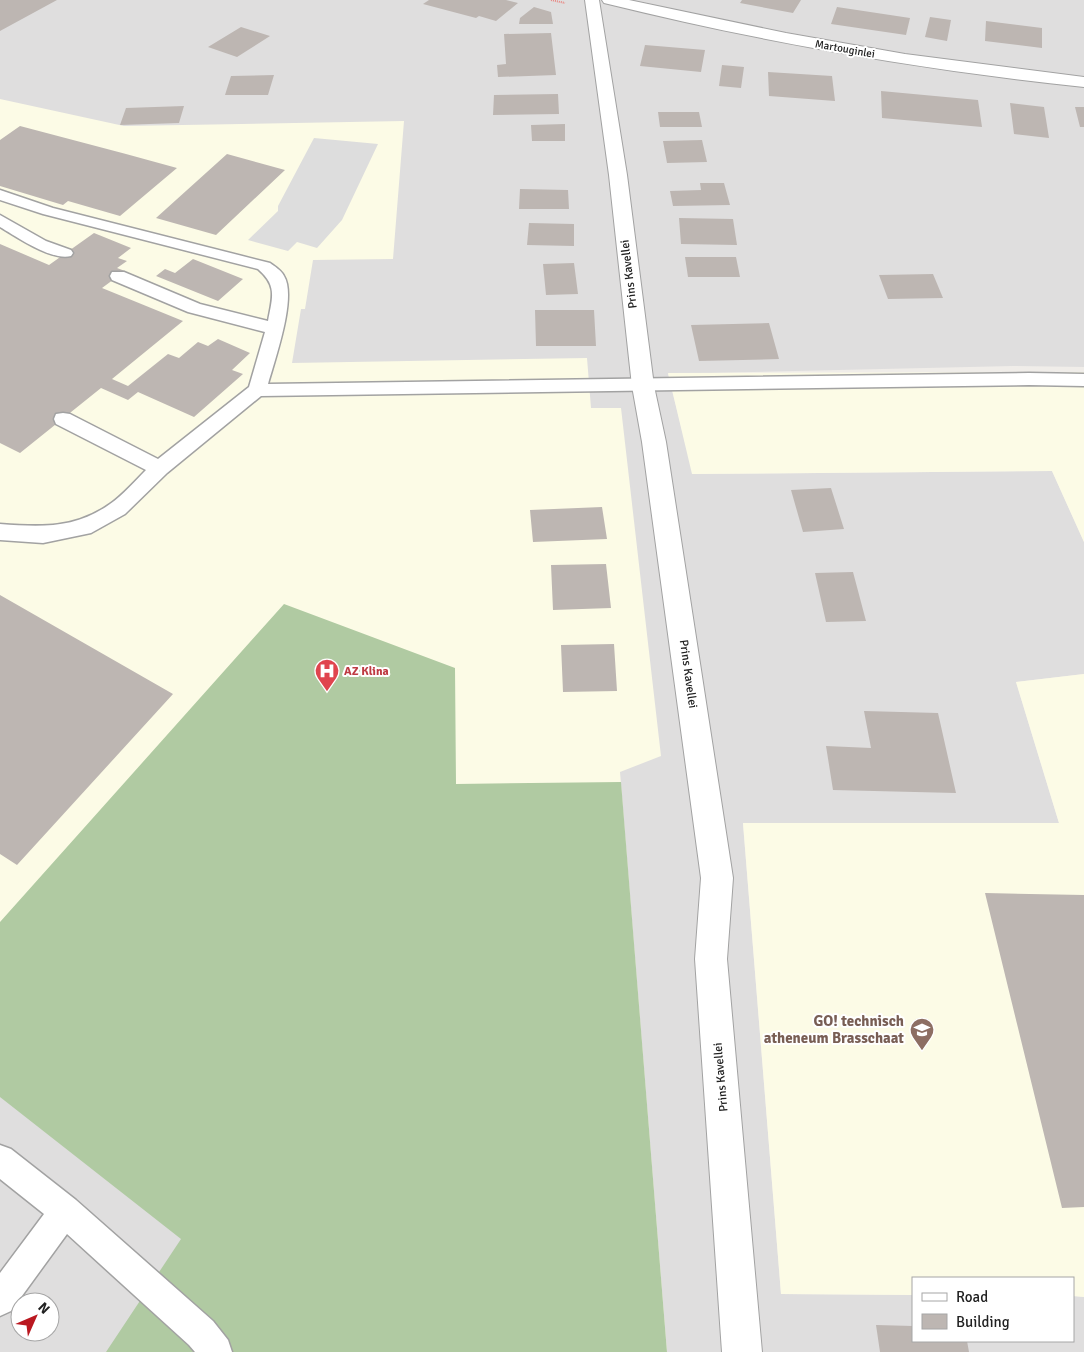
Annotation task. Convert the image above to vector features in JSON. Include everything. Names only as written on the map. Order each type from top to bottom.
[{"type":"street","name":"Prins Kavellei","points":[[592,0],[616,165],[643,386],[654,442],[717,878],[711,958],[742,1352]]},
{"type":"street","name":"Martouginlei","points":[[609,0],[718,25],[819,45],[936,64],[1084,82]]},
{"type":"lane","points":[[0,195],[48,211],[264,266],[277,277],[282,291],[275,328],[258,390],[160,468],[118,508],[84,528],[43,535],[0,532]]},
{"type":"lane","points":[[0,220],[40,244],[65,254]]},
{"type":"lane","points":[[118,276],[194,308],[236,320],[275,328]]},
{"type":"lane","points":[[258,390],[1029,379],[1084,380]]},
{"type":"lane","points":[[63,419],[160,468]]},
{"type":"lane","points":[[0,1160],[65,1211],[201,1333],[216,1352]]},
{"type":"lane","points":[[0,1300],[65,1211]]},
{"type":"shaded area","points":[[0,0],[1084,0],[1084,367],[1013,366],[668,374],[693,474],[1052,471],[1084,542],[1084,674],[1016,682],[1059,823],[743,824],[781,1294],[912,1295],[912,1342],[1074,1342],[1074,1296],[1084,1297],[1084,1352],[0,1352]]},
{"type":"shaded area","name":"AZ Klina","points":[[0,99],[124,126],[404,121],[393,259],[313,260],[305,309],[301,309],[292,363],[587,358],[591,408],[621,408],[661,756],[620,772],[667,1352],[329,1352],[0,1087]]},
{"type":"shaded area","points":[[314,138],[378,144],[342,220],[317,248],[297,242],[288,251],[248,240],[278,211],[278,206]]},
{"type":"shaded area","points":[[1084,372],[1084,542],[1052,471],[692,474],[668,373]]},
{"type":"shaded area","name":"GO! technisch atheneum Brasschaat","points":[[1084,674],[1084,1297],[1074,1296],[1074,1277],[912,1277],[912,1295],[781,1294],[743,823],[1059,823],[1016,682]]},
{"type":"green space","points":[[284,604],[455,668],[456,784],[621,782],[667,1352],[106,1352],[181,1239],[0,1097],[0,922]]},
{"type":"building","points":[[0,0],[57,0],[0,31]]},
{"type":"building","points":[[429,0],[506,0],[518,3],[496,21],[479,16],[476,18],[423,4]]},
{"type":"building","points":[[742,0],[801,0],[793,13],[740,3]]},
{"type":"building","points":[[534,7],[551,12],[553,24],[519,24],[520,18]]},
{"type":"building","points":[[837,7],[910,18],[906,35],[831,24]]},
{"type":"building","points":[[930,17],[951,20],[947,41],[925,37]]},
{"type":"building","points":[[986,21],[1042,28],[1042,48],[985,41]]},
{"type":"building","points":[[241,27],[270,36],[237,57],[208,47]]},
{"type":"building","points":[[551,33],[556,75],[498,77],[497,65],[506,64],[504,34]]},
{"type":"building","points":[[645,45],[705,50],[701,72],[640,66]]},
{"type":"building","points":[[722,65],[744,67],[741,88],[719,86]]},
{"type":"building","points":[[768,72],[832,76],[835,101],[769,96]]},
{"type":"building","points":[[274,75],[268,95],[225,95],[231,76]]},
{"type":"building","points":[[881,91],[978,100],[982,127],[882,118]]},
{"type":"building","points":[[558,94],[559,114],[493,115],[494,95]]},
{"type":"building","points":[[1010,103],[1044,107],[1049,138],[1014,134]]},
{"type":"building","points":[[184,106],[179,123],[120,125],[126,108]]},
{"type":"building","points":[[1075,107],[1084,107],[1084,127],[1080,127]]},
{"type":"building","points":[[658,112],[699,112],[702,127],[660,127]]},
{"type":"building","points":[[565,124],[565,141],[532,141],[531,125]]},
{"type":"building","points":[[20,126],[177,168],[120,216],[68,201],[63,205],[0,186],[0,140]]},
{"type":"building","points":[[702,140],[707,162],[667,163],[663,141]]},
{"type":"building","points":[[227,154],[285,170],[216,235],[156,218]]},
{"type":"building","points":[[700,183],[724,183],[730,205],[673,206],[670,191],[701,190]]},
{"type":"building","points":[[520,189],[568,190],[569,209],[519,209]]},
{"type":"building","points":[[679,218],[733,219],[737,245],[681,244]]},
{"type":"building","points":[[529,223],[574,224],[574,246],[527,245]]},
{"type":"building","points":[[94,233],[131,248],[118,258],[127,261],[117,268],[125,271],[102,288],[183,321],[112,379],[128,386],[168,354],[179,358],[198,342],[208,346],[218,339],[250,353],[232,370],[243,374],[194,417],[138,392],[128,400],[101,388],[20,453],[0,443],[0,244],[49,265]]},
{"type":"building","points":[[685,257],[736,257],[740,277],[688,277]]},
{"type":"building","points":[[193,259],[243,279],[218,301],[156,276],[165,269],[175,273]]},
{"type":"building","points":[[574,263],[578,294],[546,295],[543,264]]},
{"type":"building","points":[[933,274],[943,298],[888,299],[879,275]]},
{"type":"building","points":[[535,310],[594,310],[596,346],[536,346]]},
{"type":"building","points":[[769,323],[779,359],[699,361],[691,325]]},
{"type":"building","points":[[831,488],[844,529],[803,532],[791,490]]},
{"type":"building","points":[[602,507],[607,539],[533,542],[530,510]]},
{"type":"building","points":[[606,564],[611,608],[553,610],[551,565]]},
{"type":"building","points":[[853,572],[866,621],[826,622],[815,573]]},
{"type":"building","points":[[0,595],[173,694],[17,865],[0,854]]},
{"type":"building","points":[[614,644],[617,691],[563,692],[561,645]]},
{"type":"building","points":[[864,711],[938,713],[956,793],[833,790],[826,746],[871,748]]},
{"type":"building","points":[[985,893],[1084,895],[1084,1207],[1062,1208]]},
{"type":"building","points":[[876,1325],[912,1326],[912,1342],[967,1342],[969,1352],[880,1352]]},
{"type":"place","name":"AZ Klina","points":[[327,692]]},
{"type":"place","name":"GO! technisch atheneum Brasschaat","points":[[922,1051]]}]
